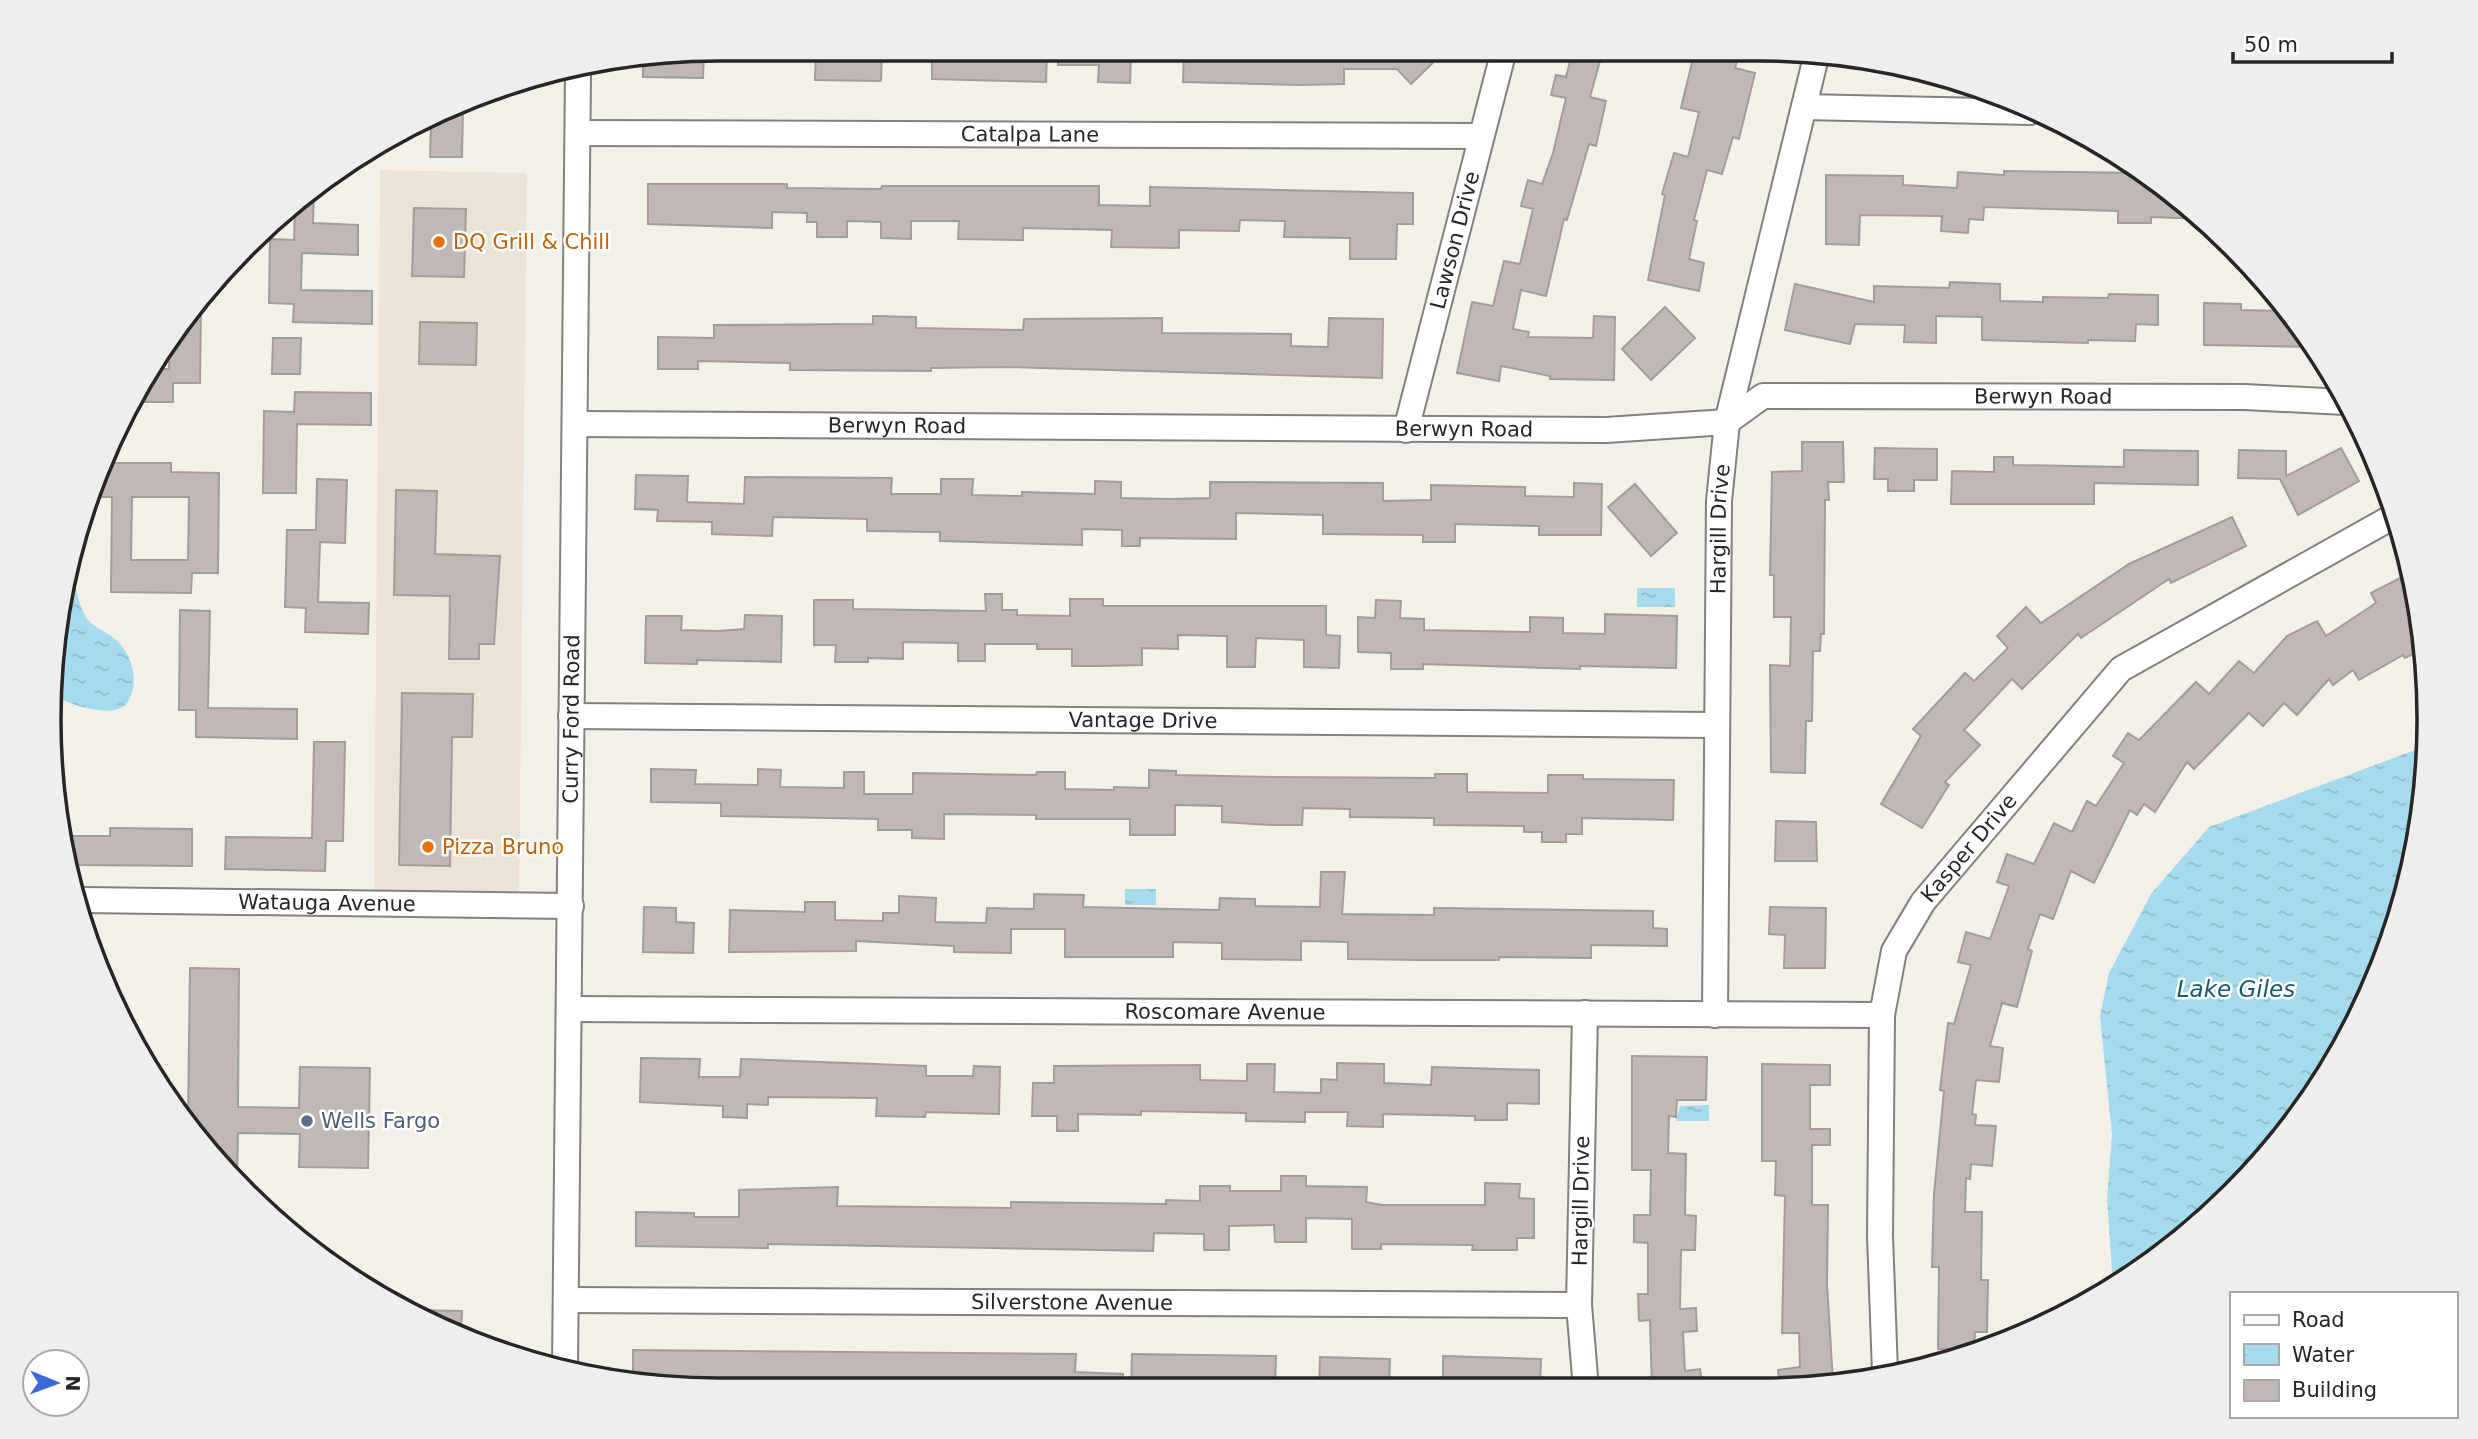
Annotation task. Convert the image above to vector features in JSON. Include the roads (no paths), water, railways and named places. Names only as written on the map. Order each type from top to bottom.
[{"type":"street","name":"Lawson Drive","points":[[1406,429],[1501,61]]},
{"type":"street","name":"Hargill Drive","points":[[1715,1015],[1719,501],[1727,422],[1814,64]]},
{"type":"street","name":"Curry Ford Road","points":[[565,1359],[578,77]]},
{"type":"street","points":[[1804,107],[2011,112]]},
{"type":"street","name":"Catalpa Lane","points":[[578,133],[1481,136]]},
{"type":"street","name":"Berwyn Road","points":[[575,424],[1606,430],[1727,422],[1763,396],[2245,397],[2335,402]]},
{"type":"street","name":"Kasper Drive","points":[[1885,1365],[1880,1236],[1882,1014],[1894,951],[1923,902],[2122,669],[2386,521]]},
{"type":"street","name":"Vantage Drive","points":[[571,716],[1716,724]]},
{"type":"street","name":"Watauga Avenue","points":[[87,901],[571,906]]},
{"type":"street","name":"Roscomare Avenue","points":[[569,1009],[1882,1014]]},
{"type":"street","name":"Hargill Drive","points":[[1585,1013],[1579,1305],[1585,1378]]},
{"type":"street","name":"Silverstone Avenue","points":[[566,1300],[1579,1305]]},
{"type":"water","points":[[75,586],[86,617],[115,639],[126,652],[133,669],[133,687],[127,703],[117,709],[97,710],[62,699],[67,634]]},
{"type":"water","points":[[1637,588],[1675,588],[1675,607],[1637,607]]},
{"type":"water","name":"Lake Giles","points":[[2416,750],[2411,805],[2394,890],[2367,971],[2329,1049],[2281,1120],[2224,1185],[2159,1242],[2112,1275],[2107,1199],[2112,1135],[2100,1016],[2109,973],[2151,894],[2209,827]]},
{"type":"water","points":[[1125,889],[1156,889],[1156,905],[1125,905]]},
{"type":"water","points":[[1709,1105],[1709,1121],[1676,1121],[1680,1106]]},
{"type":"place","name":"DQ Grill & Chill","points":[[439,242]]},
{"type":"place","name":"Pizza Bruno","points":[[428,847]]},
{"type":"place","name":"Wells Fargo","points":[[307,1121]]}]
